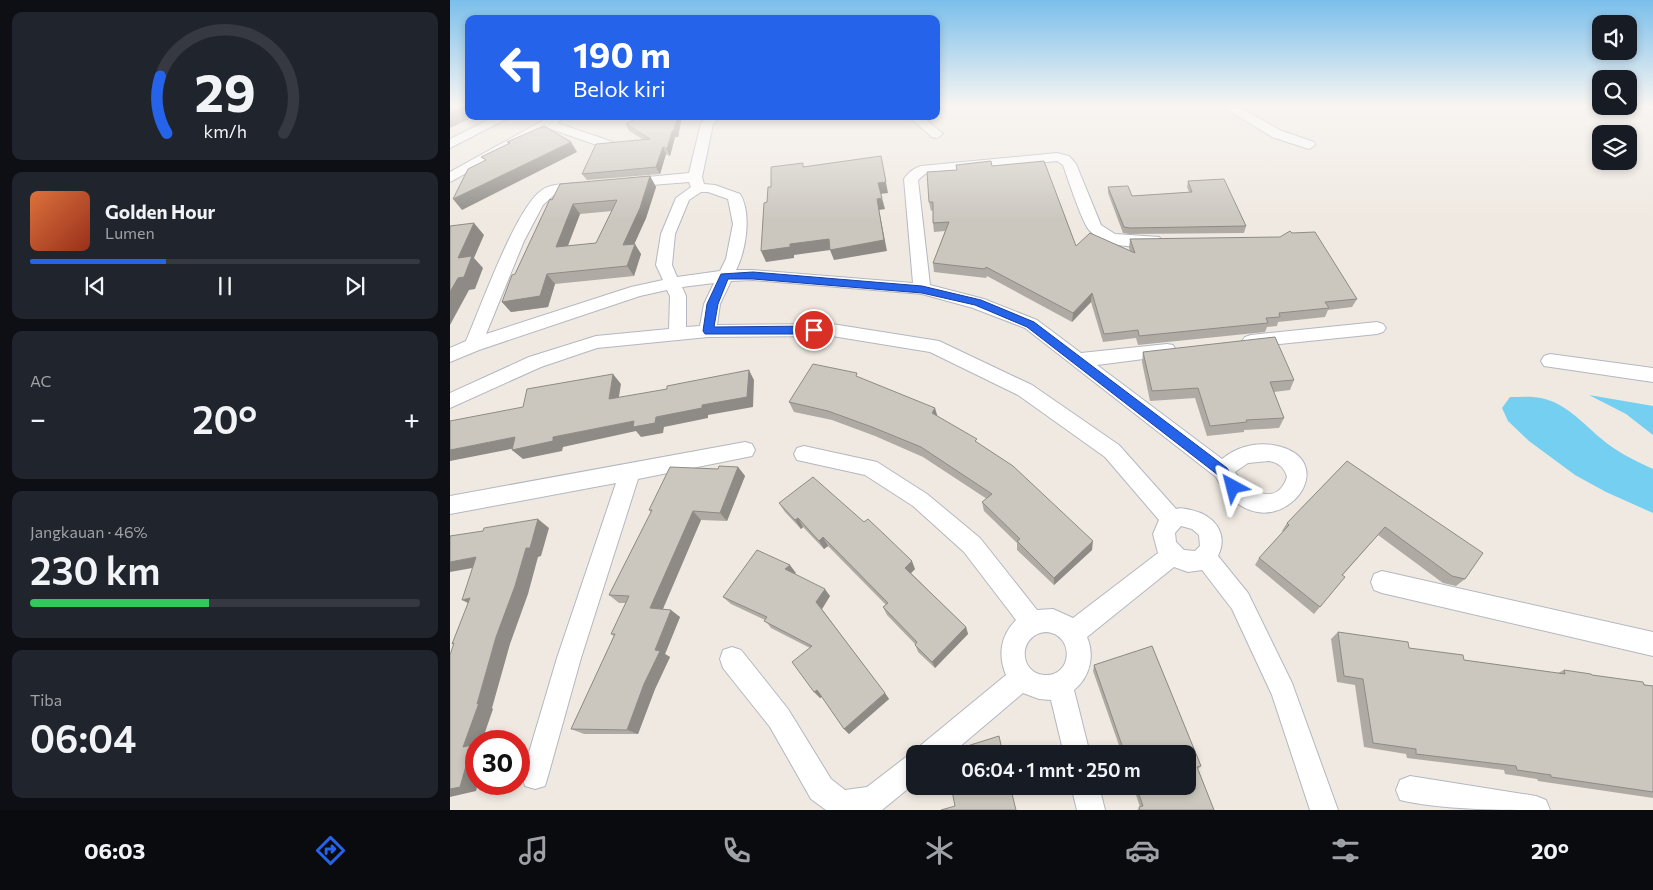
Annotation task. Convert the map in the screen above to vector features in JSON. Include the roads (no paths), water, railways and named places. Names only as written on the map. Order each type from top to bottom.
[{"type":"street","points":[[450,178],[511,144]]},
{"type":"street","points":[[677,334],[678,296],[664,265],[668,234],[683,198],[696,183],[703,144]]},
{"type":"street","points":[[922,289],[911,180],[921,170],[1057,157],[1064,159],[1068,164],[1095,228],[1111,238],[1130,241],[1169,240]]},
{"type":"street","points":[[617,184],[696,183],[735,197],[740,224],[734,259],[712,304],[708,331]]},
{"type":"street","points":[[473,346],[525,222],[540,199],[545,193],[558,189],[597,186]]},
{"type":"street","points":[[450,355],[637,291],[672,283],[725,276],[753,275],[922,289],[978,303],[1031,324],[1223,471]]},
{"type":"street","points":[[1233,343],[1377,328]]},
{"type":"street","points":[[450,401],[535,362],[596,342],[708,331],[832,330],[933,346],[1025,390],[1112,451],[1172,520]]},
{"type":"street","points":[[1078,360],[1184,348]]},
{"type":"street","points":[[1550,361],[1653,375]]},
{"type":"street","points":[[450,505],[745,450]]},
{"type":"street","points":[[804,454],[870,468],[920,500],[972,545],[1032,623]]},
{"type":"street","points":[[534,776],[569,658],[630,472]]},
{"type":"street","points":[[1181,517],[1192,518],[1202,522],[1210,530],[1213,540],[1212,549],[1206,558],[1200,561],[1186,562],[1172,555],[1164,544],[1163,537],[1164,530],[1172,520],[1181,517]]},
{"type":"street","points":[[1073,633],[1172,555]]},
{"type":"street","points":[[1206,558],[1240,601],[1284,692],[1324,810]]},
{"type":"street","points":[[1382,582],[1653,644]]},
{"type":"street","points":[[1043,620],[1054,621],[1064,625],[1073,633],[1078,644],[1080,656],[1077,668],[1070,679],[1060,685],[1047,688],[1033,686],[1022,678],[1015,664],[1013,648],[1020,634],[1032,623],[1043,620]]},
{"type":"street","points":[[732,659],[779,718],[821,789],[840,804],[873,800],[906,773]]},
{"type":"street","points":[[941,745],[1022,678]]},
{"type":"street","points":[[1060,685],[1075,745]]},
{"type":"street","points":[[1410,790],[1536,810]]},
{"type":"street","points":[[1087,795],[1091,810]]},
{"type":"water","points":[[1589,395],[1653,406],[1653,435],[1626,414]]},
{"type":"water","points":[[1510,397],[1541,398],[1562,406],[1615,449],[1653,469],[1653,513],[1606,492],[1575,475],[1529,441],[1508,421],[1502,408]]}]
